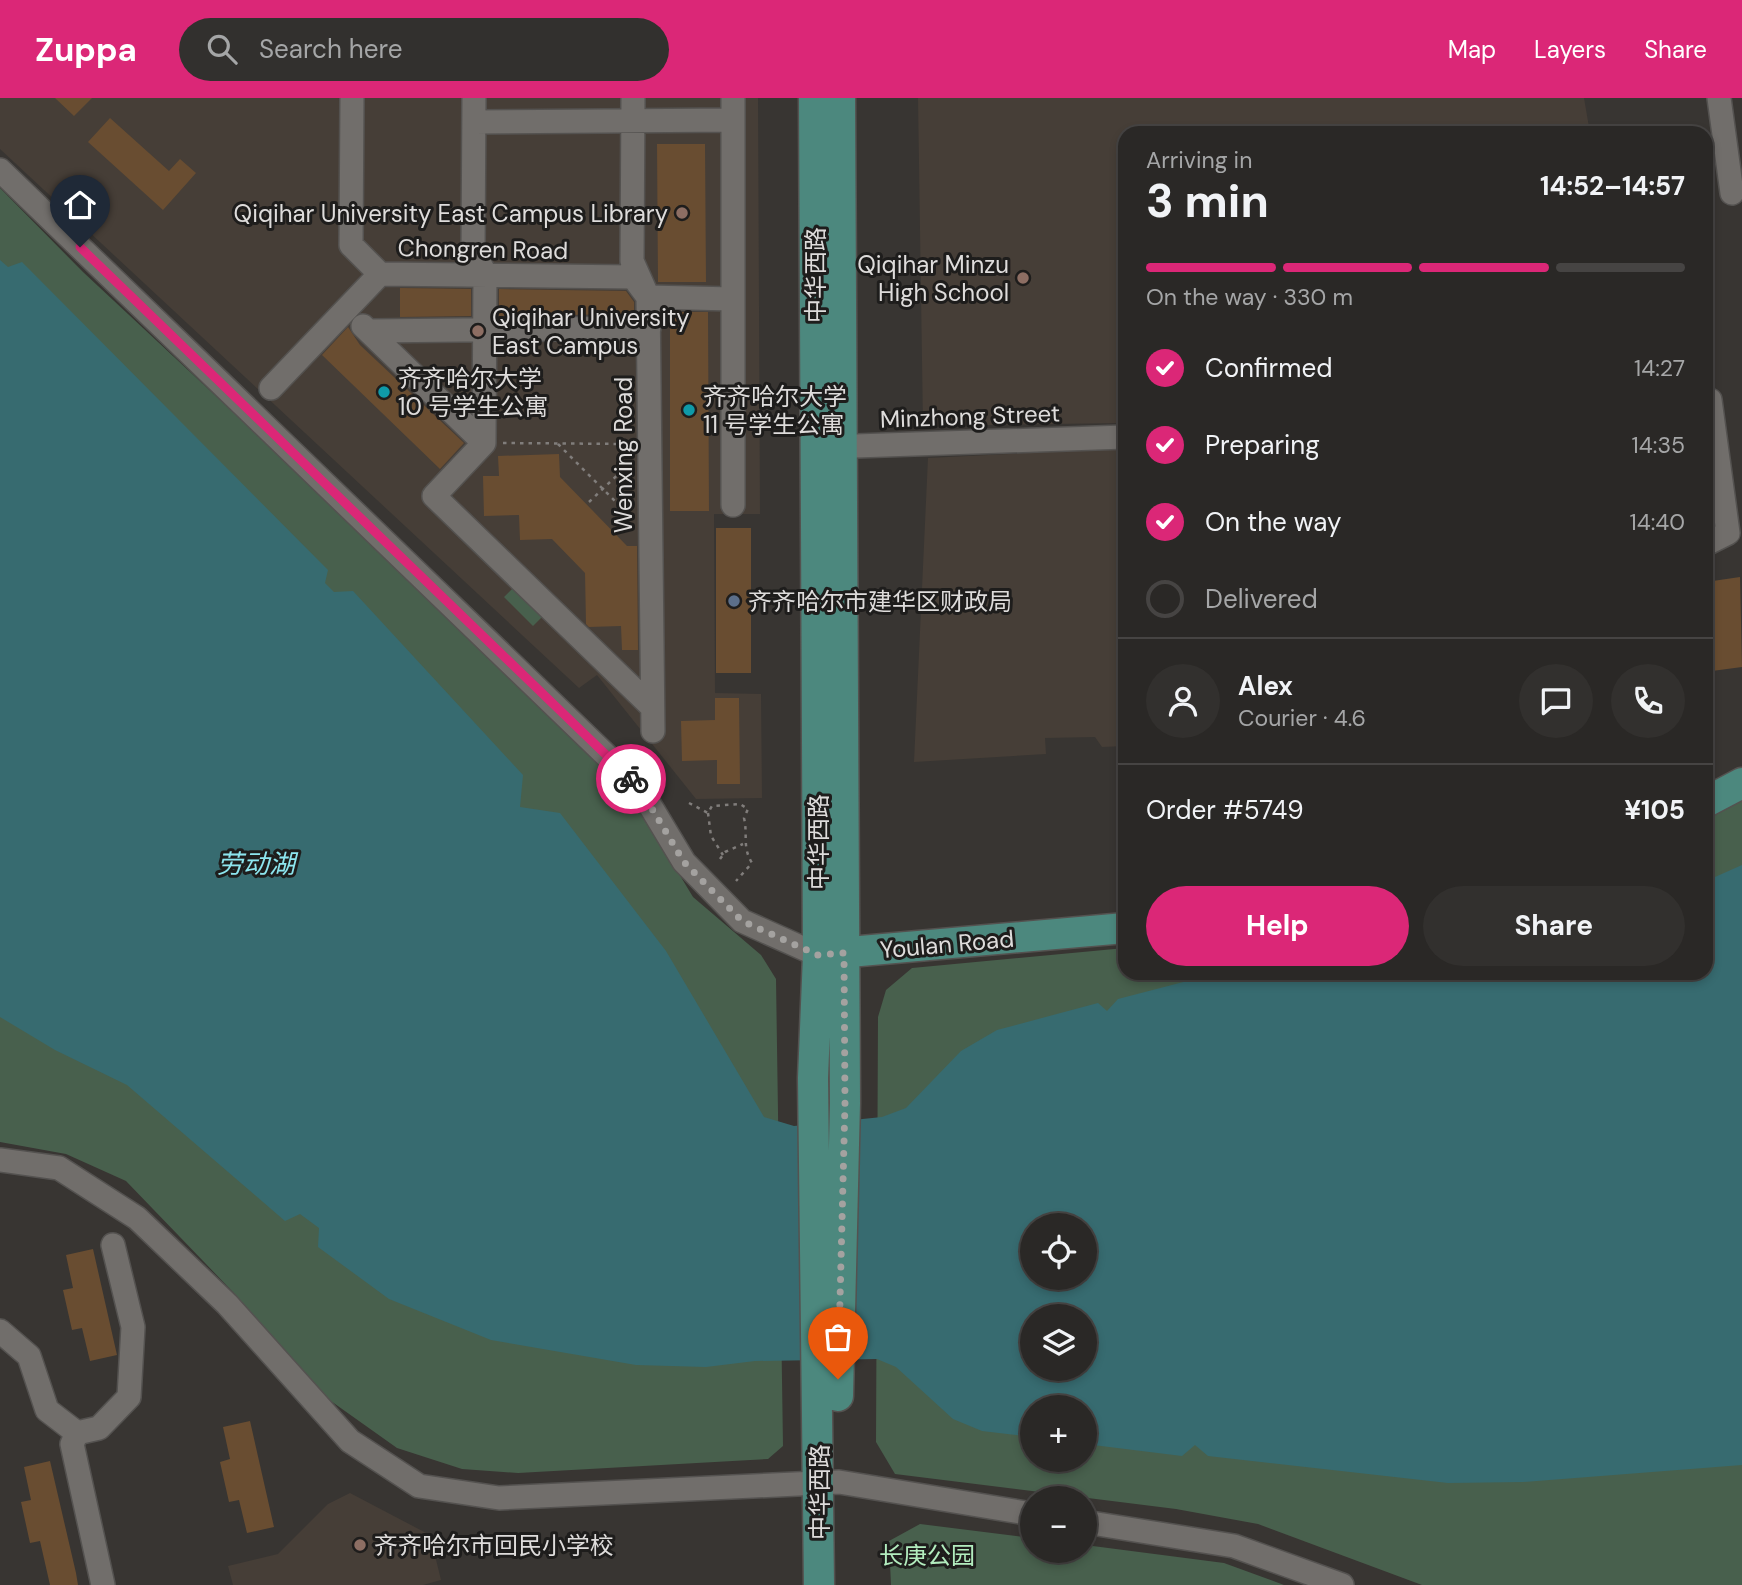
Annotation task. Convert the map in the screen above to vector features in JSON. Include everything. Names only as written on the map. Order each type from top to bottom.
[{"type":"main road","name":"中华西路","points":[[814,98],[829,447]]},
{"type":"main road","name":"中华西路","points":[[828,1379],[845,1103],[831,954],[829,447],[840,98]]},
{"type":"main road","points":[[1713,798],[1742,783]]},
{"type":"main road","name":"Youlan Road","points":[[831,954],[1118,929]]},
{"type":"main road","name":"中华西路","points":[[831,954],[813,1078],[828,1379],[829,1482],[840,1585]]},
{"type":"main road","name":"中华西路","points":[[819,1585],[829,1482]]},
{"type":"street","points":[[352,98],[351,246],[380,274]]},
{"type":"street","points":[[474,98],[473,252],[485,275],[484,443],[434,496],[652,707]]},
{"type":"street","points":[[1719,98],[1732,193]]},
{"type":"street","points":[[474,122],[633,109],[733,109],[733,505]]},
{"type":"street","name":"Wenxing Road","points":[[633,109],[632,261],[648,297],[649,328],[653,731]]},
{"type":"street","name":"Youlan Road","points":[[0,170],[639,787],[684,862],[742,921],[831,954]]},
{"type":"street","name":"Chongren Road","points":[[271,388],[380,274],[633,277],[648,297]]},
{"type":"street","points":[[648,297],[733,299]]},
{"type":"street","points":[[346,309],[484,443]]},
{"type":"street","points":[[369,331],[649,328]]},
{"type":"street","points":[[1713,422],[1728,533],[1713,540]]},
{"type":"street","name":"Minzhong Street","points":[[829,447],[1118,437]]},
{"type":"street","points":[[0,1160],[59,1168],[137,1218],[227,1304],[350,1441],[419,1486],[499,1498],[829,1482],[1020,1512]]},
{"type":"street","points":[[77,1433],[99,1428],[130,1397],[133,1327],[113,1245]]},
{"type":"street","points":[[0,1331],[29,1356],[47,1410],[77,1433]]},
{"type":"street","points":[[77,1433],[72,1444],[103,1585]]},
{"type":"street","points":[[1097,1524],[1234,1546],[1342,1585]]},
{"type":"path","points":[[484,443],[650,444]]},
{"type":"path","points":[[558,444],[650,536]]},
{"type":"path","points":[[589,502],[650,444]]},
{"type":"path","points":[[689,803],[708,813]]},
{"type":"path","points":[[723,855],[710,836],[708,813],[712,806],[740,804],[748,809],[744,818],[746,828],[743,844],[752,863],[736,881]]},
{"type":"path","points":[[719,859],[743,844]]},
{"type":"shaded area","name":"Qiqihar University East Campus","points":[[0,98],[758,98],[760,514],[714,514],[715,693],[761,694],[762,798],[696,799],[597,675],[579,688],[0,149]]},
{"type":"shaded area","name":"Qiqihar Minzu High School","points":[[918,98],[1584,98],[1589,126],[1118,126],[1118,423],[923,426]]},
{"type":"shaded area","points":[[1118,448],[1118,746],[1102,747],[1095,737],[1045,738],[1046,754],[914,762],[928,458]]},
{"type":"shaded area","name":"齐齐哈尔市回民小学校","points":[[350,1493],[430,1535],[441,1580],[423,1585],[233,1585],[228,1566],[278,1554],[328,1504]]},
{"type":"green space","points":[[0,188],[83,272],[537,696],[609,769],[644,816],[693,897],[761,955],[776,979],[783,1446],[768,1459],[518,1473],[462,1469],[397,1448],[328,1399],[232,1291],[126,1181],[66,1154],[0,1142]]},
{"type":"green space","points":[[520,581],[549,610],[533,626],[504,597]]},
{"type":"green space","points":[[1742,795],[1742,1585],[1422,1585],[1258,1524],[1176,1509],[1097,1499],[1097,1486],[1020,1486],[1020,1490],[895,1474],[876,1442],[878,1017],[886,990],[912,968],[1118,949],[1118,980],[1713,980],[1713,810]]},
{"type":"green space","name":"长庚公园","points":[[920,1524],[1020,1536],[1020,1563],[1097,1563],[1097,1547],[1224,1563],[1284,1585],[891,1585],[889,1541]]},
{"type":"water","name":"劳动湖","points":[[0,260],[8,267],[22,262],[328,570],[325,583],[334,592],[353,591],[523,775],[520,807],[560,813],[666,951],[764,1117],[794,1126],[882,1117],[906,1108],[961,1051],[997,1030],[1098,1003],[1107,1011],[1118,999],[1191,980],[1713,980],[1713,878],[1742,865],[1742,1465],[1523,1482],[1448,1483],[1208,1456],[1195,1445],[1182,1456],[1097,1445],[1097,1395],[1020,1395],[1020,1436],[982,1431],[953,1419],[896,1367],[877,1359],[755,1361],[706,1367],[636,1365],[491,1340],[389,1299],[318,1247],[319,1228],[300,1214],[285,1221],[127,1085],[55,1050],[0,1017]]},
{"type":"building","points":[[55,98],[92,98],[74,116]]},
{"type":"building","points":[[110,118],[169,171],[180,159],[196,173],[163,210],[88,142]]},
{"type":"building","name":"Qiqihar University East Campus Library","points":[[657,144],[705,144],[706,282],[658,282]]},
{"type":"building","points":[[400,288],[471,289],[471,316],[400,317]]},
{"type":"building","points":[[499,289],[626,291],[634,302],[634,314],[499,316]]},
{"type":"building","name":"齐齐哈尔大学 11 号学生公寓","points":[[670,312],[708,312],[709,511],[670,511]]},
{"type":"building","name":"齐齐哈尔大学 10 号学生公寓","points":[[348,327],[360,345],[464,443],[440,469],[322,355]]},
{"type":"building","points":[[559,454],[560,477],[627,546],[637,546],[638,650],[622,650],[621,626],[589,627],[586,624],[585,573],[552,539],[520,540],[519,515],[484,516],[483,476],[499,476],[498,456]]},
{"type":"building","name":"齐齐哈尔市建华区财政局","points":[[716,528],[751,528],[751,673],[716,673]]},
{"type":"building","points":[[1740,577],[1742,667],[1713,671],[1713,581]]},
{"type":"building","points":[[715,698],[739,698],[740,784],[717,784],[717,760],[682,761],[681,721],[715,720]]},
{"type":"building","points":[[93,1249],[117,1355],[90,1361],[82,1328],[72,1330],[63,1290],[73,1288],[66,1255]]},
{"type":"building","points":[[250,1421],[274,1527],[247,1533],[239,1500],[229,1502],[220,1462],[230,1459],[223,1427]]},
{"type":"building","points":[[50,1461],[78,1585],[50,1585],[40,1541],[30,1543],[21,1502],[31,1500],[24,1467]]},
{"type":"way so far","points":[[631,779],[639,787],[684,862],[742,921],[818,955],[844,953],[845,1103],[838,1379]]},
{"type":"place","name":"Qiqihar University East Campus Library","points":[[682,213]]},
{"type":"place","name":"Qiqihar Minzu High School","points":[[1023,278]]},
{"type":"place","name":"Qiqihar University East Campus","points":[[478,331]]},
{"type":"place","name":"齐齐哈尔大学 10 号学生公寓","points":[[384,392]]},
{"type":"place","name":"齐齐哈尔大学 11 号学生公寓","points":[[689,410]]},
{"type":"place","name":"齐齐哈尔市建华区财政局","points":[[734,601]]},
{"type":"place","name":"齐齐哈尔市回民小学校","points":[[360,1545]]},
{"type":"route","points":[[80,247],[631,779]]}]
